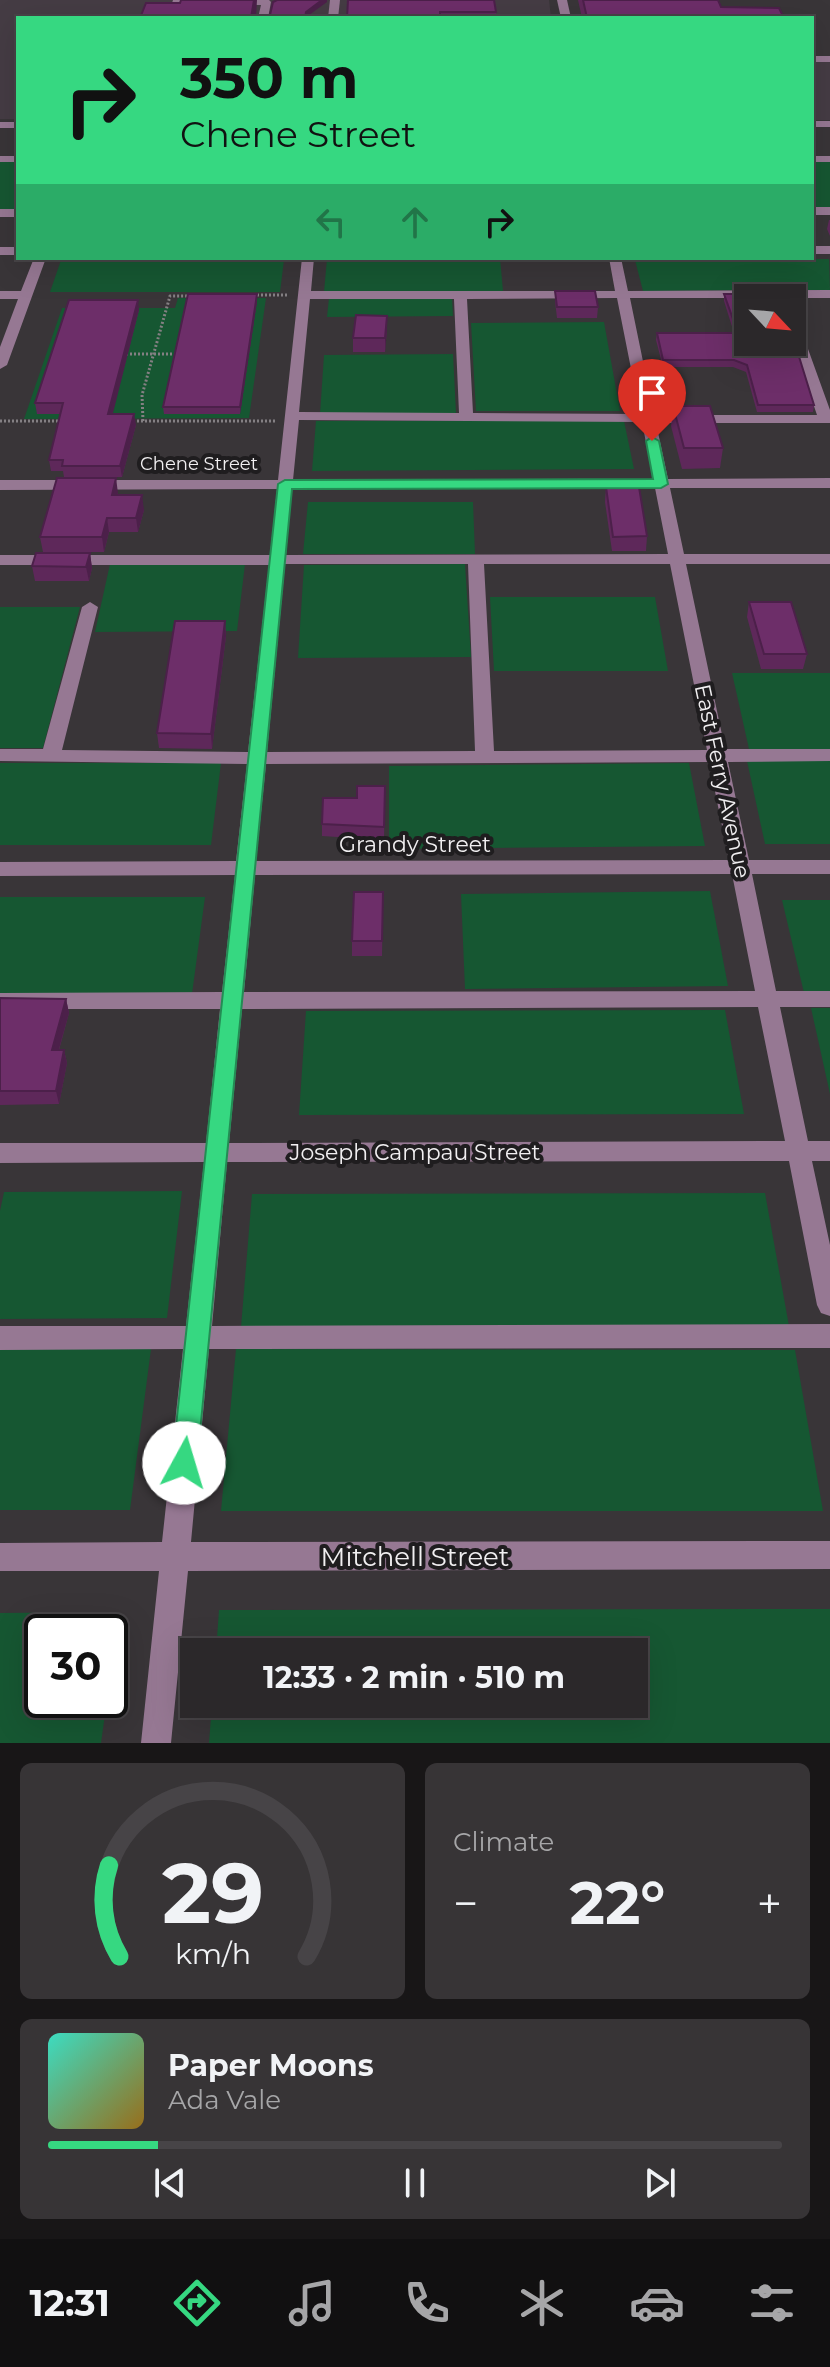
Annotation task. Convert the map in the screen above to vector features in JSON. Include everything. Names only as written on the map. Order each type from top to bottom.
[{"type":"street","points":[[172,16],[176,2],[266,2],[263,16]]},
{"type":"street","points":[[0,365],[39,260]]},
{"type":"street","points":[[156,1743],[308,260]]},
{"type":"street","name":"East Ferry Avenue","points":[[615,260],[830,1305]]},
{"type":"street","points":[[806,295],[830,294]]},
{"type":"street","points":[[0,295],[26,295]]},
{"type":"street","points":[[304,295],[734,296]]},
{"type":"street","points":[[460,295],[466,417]]},
{"type":"street","points":[[292,419],[828,419],[804,356]]},
{"type":"street","name":"Chene Street","points":[[0,485],[830,483]]},
{"type":"street","points":[[476,558],[485,757]]},
{"type":"street","points":[[0,560],[830,559]]},
{"type":"street","points":[[51,755],[90,607]]},
{"type":"street","points":[[0,755],[257,758],[830,755]]},
{"type":"street","name":"Grandy Street","points":[[0,869],[830,867]]},
{"type":"street","points":[[0,1001],[830,999]]},
{"type":"street","name":"Joseph Campau Street","points":[[0,1153],[830,1151]]},
{"type":"street","points":[[0,1338],[830,1336]]},
{"type":"street","name":"Mitchell Street","points":[[0,1557],[830,1555]]},
{"type":"path","points":[[245,295],[304,295]]},
{"type":"path","points":[[143,421],[142,395],[170,296],[200,296]]},
{"type":"path","points":[[110,354],[185,354]]},
{"type":"path","points":[[127,421],[292,419]]},
{"type":"path","points":[[0,421],[63,421]]},
{"type":"shaded area","points":[[0,0],[549,0],[551,16],[16,16],[16,119],[0,119]]},
{"type":"shaded area","points":[[814,57],[830,57],[830,120],[814,120]]},
{"type":"green space","points":[[0,161],[16,161],[16,209],[0,209]]},
{"type":"green space","points":[[814,161],[830,161],[830,209],[814,209]]},
{"type":"green space","points":[[829,259],[830,290],[806,290],[806,284],[734,284],[734,291],[643,291],[635,260]]},
{"type":"green space","points":[[61,260],[284,260],[280,292],[50,292]]},
{"type":"green space","points":[[327,260],[500,260],[503,291],[324,292]]},
{"type":"green space","points":[[178,298],[266,298],[249,418],[24,419],[62,308],[175,308]]},
{"type":"green space","points":[[329,298],[452,298],[453,316],[327,317]]},
{"type":"green space","points":[[604,322],[620,411],[476,411],[471,323]]},
{"type":"green space","points":[[453,354],[456,413],[320,414],[324,355]]},
{"type":"green space","points":[[316,421],[624,421],[634,469],[312,471]]},
{"type":"green space","points":[[308,502],[473,502],[475,554],[303,554]]},
{"type":"green space","points":[[110,564],[245,564],[237,631],[95,632]]},
{"type":"green space","points":[[465,564],[471,657],[298,658],[304,565]]},
{"type":"green space","points":[[490,597],[655,597],[668,671],[494,671]]},
{"type":"green space","points":[[0,607],[80,607],[43,748],[0,748]]},
{"type":"green space","points":[[732,673],[830,673],[830,749],[749,749]]},
{"type":"green space","points":[[747,761],[830,761],[830,844],[765,844]]},
{"type":"green space","points":[[0,763],[221,763],[211,845],[0,845]]},
{"type":"green space","points":[[689,763],[705,846],[389,849],[389,766]]},
{"type":"green space","points":[[710,891],[728,986],[465,989],[461,894]]},
{"type":"green space","points":[[0,897],[205,897],[192,994],[0,994]]},
{"type":"green space","points":[[782,900],[830,900],[830,993],[804,993]]},
{"type":"green space","points":[[811,1008],[830,1008],[830,1094]]},
{"type":"green space","points":[[725,1010],[744,1114],[299,1115],[306,1011]]},
{"type":"green space","points":[[182,1191],[167,1318],[0,1319],[0,1211],[4,1192]]},
{"type":"green space","points":[[765,1193],[789,1326],[241,1327],[252,1194]]},
{"type":"green space","points":[[0,1349],[151,1349],[130,1510],[0,1510]]},
{"type":"green space","points":[[236,1349],[795,1350],[823,1511],[221,1511]]},
{"type":"green space","points":[[830,1609],[830,1743],[209,1743],[211,1718],[648,1718],[648,1638],[217,1638],[219,1610]]},
{"type":"green space","points":[[117,1612],[24,1614],[24,1718],[104,1718],[101,1743],[0,1743],[0,1613]]},
{"type":"building","points":[[181,0],[254,0],[251,16],[141,16],[146,3],[180,3]]},
{"type":"building","points":[[322,0],[306,12],[305,16],[264,16],[270,15],[273,2]]},
{"type":"building","points":[[348,0],[494,0],[496,12],[440,12],[440,16],[347,16]]},
{"type":"building","points":[[583,0],[718,0],[721,7],[779,8],[783,16],[587,16]]},
{"type":"building","points":[[555,291],[595,291],[598,307],[557,307]]},
{"type":"building","points":[[188,294],[257,294],[240,407],[163,407]]},
{"type":"building","points":[[724,294],[734,294],[734,322]]},
{"type":"building","points":[[69,300],[138,300],[108,414],[134,414],[120,466],[62,466],[63,460],[49,460],[63,403],[35,403]]},
{"type":"building","points":[[356,315],[387,316],[385,338],[353,338]]},
{"type":"building","points":[[657,333],[734,333],[734,356],[799,356],[814,405],[758,405],[747,365],[734,360],[663,360]]},
{"type":"building","points":[[673,406],[710,406],[723,448],[684,448]]},
{"type":"building","points":[[57,478],[116,478],[112,495],[142,495],[136,518],[107,518],[102,537],[40,537]]},
{"type":"building","points":[[606,487],[639,487],[647,536],[613,537]]},
{"type":"building","points":[[36,553],[90,553],[86,567],[32,566]]},
{"type":"building","points":[[749,602],[791,602],[807,654],[764,654]]},
{"type":"building","points":[[175,621],[225,621],[211,734],[157,733]]},
{"type":"building","points":[[357,786],[385,786],[384,827],[322,824],[323,798],[357,798]]},
{"type":"building","points":[[354,892],[383,892],[382,941],[352,941]]},
{"type":"building","points":[[0,998],[66,999],[52,1050],[64,1050],[56,1091],[0,1091]]},
{"type":"route","points":[[184,1463],[285,484],[661,484],[652,441]]}]
